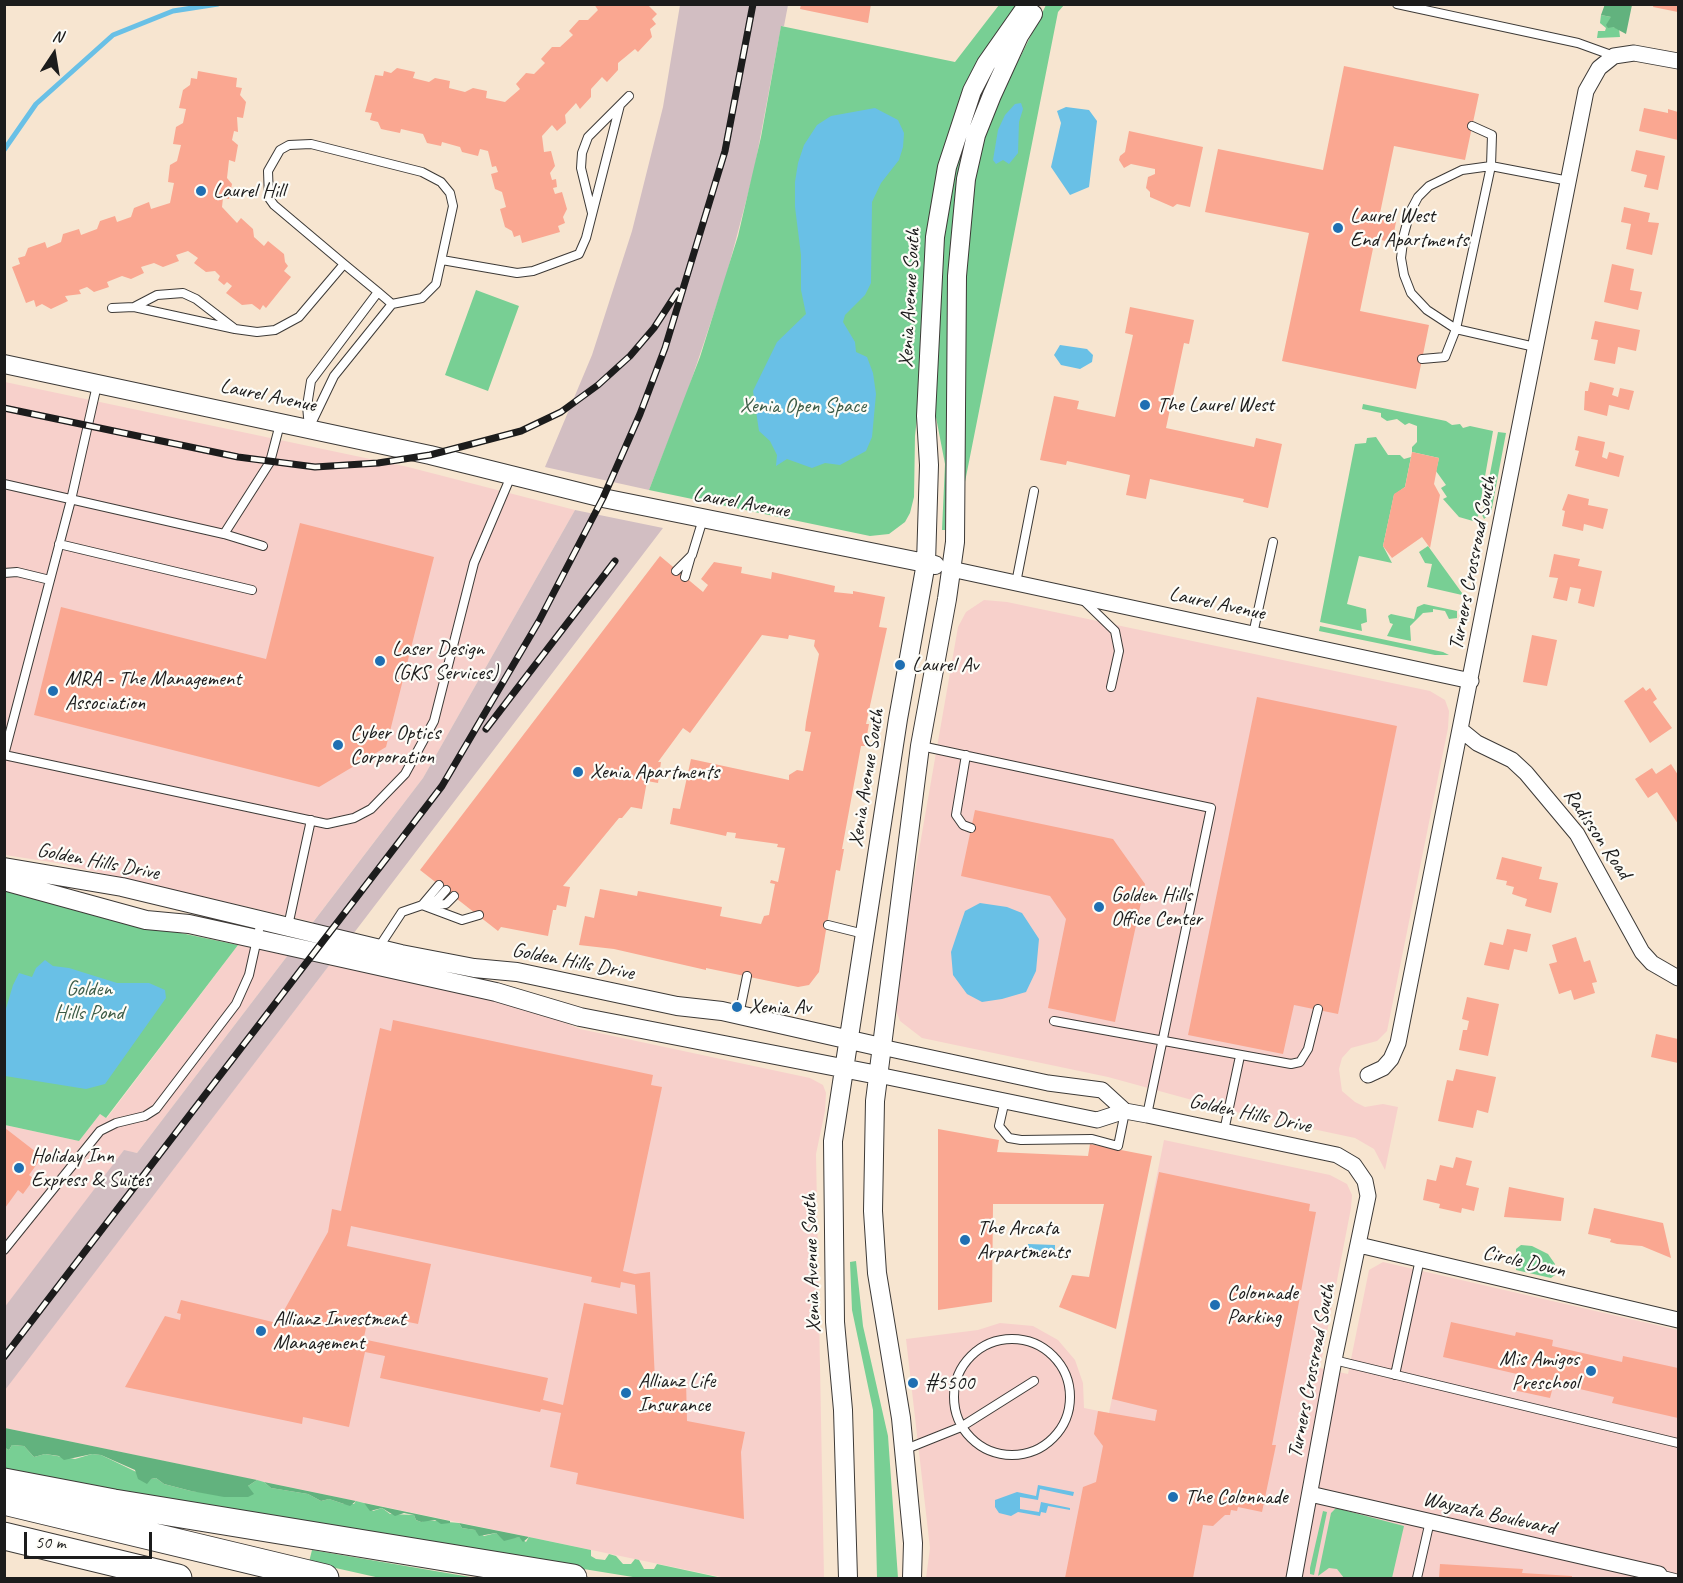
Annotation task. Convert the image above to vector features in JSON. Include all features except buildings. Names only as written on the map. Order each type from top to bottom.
[{"type":"highway","points":[[4,1482],[125,1505],[573,1578]]},
{"type":"highway","points":[[4,1501],[325,1578]]},
{"type":"highway","points":[[4,1536],[178,1578]]},
{"type":"street","name":"Xenia Avenue South","points":[[848,1578],[843,1410],[835,1322],[832,1155],[898,718],[926,563],[930,465],[926,416],[931,346],[933,260],[938,212],[952,150],[972,91],[1010,26],[1028,4]]},
{"type":"street","points":[[912,1578],[913,1543],[904,1450],[876,1263],[873,1146],[878,1075],[920,746],[955,542],[957,276],[966,179],[976,135],[992,95],[1019,36],[1039,4]]},
{"type":"street","points":[[1614,56],[1634,53],[1678,61]]},
{"type":"street","name":"Turners Crossroad South","points":[[1368,1075],[1383,1068],[1391,1059],[1398,1044],[1586,91],[1599,68],[1614,56]]},
{"type":"street","name":"Laurel Avenue","points":[[4,364],[309,428],[703,519],[926,563],[1471,681]]},
{"type":"street","name":"Radisson Road","points":[[1461,730],[1477,743],[1512,760],[1526,773],[1583,844],[1642,952],[1652,963],[1678,978]]},
{"type":"street","name":"Golden Hills Drive","points":[[4,867],[101,883],[259,930],[496,992],[580,1017],[1097,1120],[1125,1111],[1148,1115],[1337,1155],[1348,1160],[1360,1172]]},
{"type":"street","name":"Golden Hills Drive","points":[[4,881],[146,920],[259,930],[288,926],[474,968],[518,972],[677,1006],[740,1014],[1048,1083],[1102,1090],[1125,1111]]},
{"type":"street","name":"Turners Crossroad South","points":[[1294,1578],[1334,1360],[1368,1196],[1365,1181],[1360,1172]]},
{"type":"street","name":"Circle Down","points":[[1359,1245],[1678,1320]]},
{"type":"street","name":"Wayzata Boulevard","points":[[1310,1494],[1659,1574]]},
{"type":"lane","points":[[1397,4],[1578,44],[1614,56]]},
{"type":"lane","points":[[592,213],[581,168],[582,153],[588,137],[630,96]]},
{"type":"lane","points":[[442,260],[495,271],[533,271],[579,254],[620,105]]},
{"type":"lane","points":[[1422,359],[1445,357],[1456,329],[1491,166],[1492,135],[1472,126]]},
{"type":"lane","points":[[309,428],[334,376],[392,304],[411,302],[431,292],[436,284],[453,206],[450,193],[433,176],[311,144],[289,145],[280,150],[268,171],[268,198],[392,304]]},
{"type":"lane","points":[[1537,347],[1456,329],[1427,310],[1411,293],[1404,275],[1401,258],[1404,234],[1410,212],[1429,186],[1462,170],[1491,166],[1569,181]]},
{"type":"lane","points":[[112,308],[134,306],[257,332],[288,325],[299,317],[344,264]]},
{"type":"lane","points":[[309,428],[307,398],[311,381],[378,292]]},
{"type":"lane","points":[[134,306],[157,296],[183,293],[196,298],[236,329]]},
{"type":"lane","points":[[98,384],[71,500],[4,755],[311,820],[341,823],[370,809],[394,786],[421,748],[434,721],[474,563],[511,476]]},
{"type":"lane","points":[[224,534],[270,462],[280,422]]},
{"type":"lane","points":[[4,484],[224,534],[262,546]]},
{"type":"lane","points":[[1016,582],[1035,491]]},
{"type":"lane","points":[[685,578],[703,519]]},
{"type":"lane","points":[[1252,634],[1273,542]]},
{"type":"lane","points":[[59,543],[252,590]]},
{"type":"lane","points":[[676,571],[692,555]]},
{"type":"lane","points":[[4,573],[17,572],[50,580]]},
{"type":"lane","points":[[1080,597],[1115,631],[1119,651],[1111,687]]},
{"type":"lane","points":[[920,746],[1211,808],[1148,1115]]},
{"type":"lane","points":[[966,755],[956,815],[963,825],[971,828]]},
{"type":"lane","points":[[288,926],[311,820]]},
{"type":"lane","points":[[379,947],[402,912],[437,900],[443,888]]},
{"type":"lane","points":[[422,905],[446,904],[454,896]]},
{"type":"lane","points":[[422,905],[462,920],[479,915]]},
{"type":"lane","points":[[828,925],[866,934]]},
{"type":"lane","points":[[4,1250],[100,1131],[116,1123],[145,1116],[156,1109],[236,1004],[249,975],[259,930]]},
{"type":"lane","points":[[740,1014],[747,976]]},
{"type":"lane","points":[[1054,1021],[1282,1064],[1300,1062],[1308,1049],[1317,1009]]},
{"type":"lane","points":[[1224,1131],[1240,1056]]},
{"type":"lane","points":[[1005,1101],[999,1126],[1009,1138],[1092,1139],[1119,1146],[1125,1111]]},
{"type":"lane","points":[[1395,1375],[1420,1258]]},
{"type":"lane","points":[[1009,1339],[1023,1340],[1036,1344],[1052,1355],[1062,1367],[1068,1380],[1069,1409],[1062,1427],[1050,1441],[1037,1450],[1019,1455],[1002,1455],[985,1449],[972,1440],[962,1427],[954,1408],[956,1378],[968,1359],[983,1346],[1009,1339]]},
{"type":"lane","points":[[1334,1360],[1678,1443]]},
{"type":"lane","points":[[904,1450],[962,1427],[1034,1381]]},
{"type":"lane","points":[[1418,1578],[1430,1521]]},
{"type":"lane","points":[[1659,1574],[1675,1578]]},
{"type":"shaded area","points":[[680,5],[788,5],[784,26],[781,27],[754,171],[726,277],[686,396],[649,490],[545,467],[592,355],[632,231],[663,107]]},
{"type":"shaded area","points":[[5,382],[408,467],[575,510],[423,778],[313,922],[57,863],[5,855]]},
{"type":"shaded area","points":[[575,510],[663,528],[5,1390],[4,1308],[124,1150],[137,1153],[423,778]]},
{"type":"shaded area","points":[[984,600],[1007,602],[1430,691],[1445,700],[1449,711],[1448,728],[1387,1031],[1377,1041],[1351,1048],[1342,1058],[1339,1069],[1342,1091],[1355,1102],[1365,1107],[1383,1104],[1398,1107],[1385,1170],[1374,1149],[1355,1138],[1247,1115],[1108,1077],[922,1038],[900,1021],[895,1008],[907,919],[958,627],[966,612]]},
{"type":"shaded area","points":[[238,945],[288,955],[137,1153],[124,1151],[5,1308],[5,1125],[79,1141],[100,1114],[107,1118]]},
{"type":"shaded area","points":[[330,964],[526,1007],[580,1029],[810,1078],[823,1085],[826,1093],[825,1111],[816,1154],[824,1578],[726,1578],[5,1428],[4,1390]]},
{"type":"shaded area","points":[[1164,1140],[1330,1175],[1347,1184],[1352,1195],[1351,1208],[1320,1368],[1348,1374],[1369,1270],[1383,1262],[1678,1330],[1678,1578],[926,1578],[930,1548],[906,1339],[978,1330],[1000,1323],[1033,1326],[1058,1340],[1075,1360],[1083,1383],[1084,1408],[1109,1413]]},
{"type":"green space","points":[[1605,4],[1632,5],[1626,34],[1613,27],[1608,28],[1606,25],[1611,17],[1601,15]]},
{"type":"green space","name":"Xenia Open Space","points":[[999,5],[1018,5],[960,107],[924,355],[915,436],[914,497],[905,522],[889,534],[870,536],[649,490],[700,357],[738,236],[761,137],[781,26],[955,62]]},
{"type":"green space","points":[[1046,5],[1064,5],[1058,12],[961,502],[965,221],[988,122]]},
{"type":"green space","points":[[1601,15],[1611,17],[1613,27],[1619,29],[1620,37],[1597,38],[1598,31],[1605,31],[1606,28],[1600,23]]},
{"type":"green space","points":[[1000,60],[970,139],[950,376],[945,530],[942,530],[945,464],[935,412],[938,268],[955,157],[991,66]]},
{"type":"green space","points":[[476,290],[519,306],[488,391],[445,375]]},
{"type":"green space","points":[[1363,404],[1446,421],[1452,425],[1460,424],[1463,428],[1470,426],[1493,431],[1478,516],[1473,521],[1459,517],[1443,499],[1447,497],[1441,488],[1446,485],[1436,471],[1439,458],[1412,452],[1412,447],[1417,442],[1417,426],[1409,423],[1405,425],[1397,419],[1387,421],[1381,417],[1381,413],[1362,409]]},
{"type":"green space","points":[[1498,432],[1506,433],[1491,513],[1484,519],[1482,515]]},
{"type":"green space","points":[[1376,437],[1388,455],[1400,455],[1404,459],[1411,457],[1405,487],[1394,495],[1383,546],[1392,563],[1359,556],[1347,604],[1366,609],[1367,622],[1361,624],[1362,631],[1320,622],[1355,444],[1366,443],[1367,438]]},
{"type":"green space","points":[[1428,546],[1462,595],[1427,587],[1432,564],[1425,563],[1419,552]]},
{"type":"green space","points":[[1424,604],[1457,611],[1457,618],[1449,619],[1445,611],[1433,609],[1433,612],[1423,613],[1410,626],[1411,641],[1387,636],[1393,624],[1390,623],[1388,616],[1391,614],[1414,619],[1417,607]]},
{"type":"green space","points":[[1320,626],[1449,655],[1435,655],[1319,631]]},
{"type":"green space","name":"Golden Hills Pond","points":[[5,890],[138,924],[238,945],[106,1118],[100,1114],[79,1141],[5,1125]]},
{"type":"green space","points":[[1521,1245],[1532,1246],[1548,1254],[1555,1264],[1555,1275],[1551,1278],[1516,1270],[1516,1249]]},
{"type":"green space","points":[[856,1261],[863,1326],[888,1436],[898,1578],[877,1578],[873,1410],[852,1310],[850,1262]]},
{"type":"green space","points":[[5,1428],[257,1480],[248,1486],[254,1494],[248,1497],[224,1497],[164,1484],[156,1478],[151,1479],[147,1484],[138,1479],[135,1470],[101,1455],[92,1454],[64,1460],[59,1456],[45,1454],[34,1457],[24,1446],[12,1445],[9,1450],[5,1448]]},
{"type":"green space","points":[[12,1445],[24,1446],[34,1457],[45,1454],[75,1459],[92,1454],[101,1455],[151,1479],[156,1478],[164,1484],[191,1491],[248,1497],[248,1486],[257,1480],[271,1488],[308,1494],[321,1501],[329,1499],[344,1504],[354,1504],[356,1501],[364,1503],[373,1511],[382,1508],[390,1514],[414,1515],[416,1520],[421,1522],[426,1520],[459,1523],[462,1528],[475,1530],[484,1536],[496,1533],[503,1539],[519,1537],[526,1542],[529,1537],[591,1550],[591,1556],[596,1559],[605,1560],[609,1554],[616,1556],[623,1564],[631,1564],[635,1559],[639,1560],[644,1569],[654,1569],[657,1564],[722,1578],[639,1578],[5,1475],[5,1448],[9,1450]]},
{"type":"green space","points":[[264,1482],[356,1501],[350,1506],[329,1499],[321,1501],[308,1494],[271,1488]]},
{"type":"green space","points":[[364,1503],[450,1521],[450,1523],[441,1524],[435,1520],[421,1522],[416,1520],[414,1515],[404,1513],[395,1516],[382,1508],[370,1511]]},
{"type":"green space","points":[[1336,1508],[1404,1526],[1392,1578],[1344,1578],[1337,1569],[1329,1568],[1318,1576],[1331,1513]]},
{"type":"green space","points":[[1323,1511],[1327,1512],[1314,1575],[1310,1574],[1310,1568]]},
{"type":"green space","points":[[459,1523],[529,1537],[523,1542],[519,1537],[504,1541],[496,1533],[479,1536],[475,1530],[462,1528]]},
{"type":"green space","points":[[312,1550],[476,1578],[380,1578],[309,1562]]},
{"type":"water","points":[[1021,103],[1023,109],[1019,122],[1018,153],[1009,164],[1003,160],[996,164],[993,160],[998,130],[1005,115],[1015,104]]},
{"type":"water","points":[[1066,107],[1089,110],[1097,121],[1089,187],[1070,195],[1051,167],[1061,123],[1057,111]]},
{"type":"water","points":[[875,108],[898,120],[904,133],[903,147],[899,160],[881,183],[872,202],[871,283],[865,295],[845,315],[843,322],[855,342],[856,352],[867,357],[873,373],[876,394],[872,437],[866,451],[840,465],[825,463],[812,468],[787,459],[776,466],[777,455],[770,441],[759,431],[753,391],[777,342],[806,314],[801,290],[801,255],[795,207],[798,163],[804,145],[817,125],[831,116]]},
{"type":"water","points":[[1060,345],[1087,349],[1093,355],[1092,362],[1080,369],[1061,365],[1054,355]]},
{"type":"water","points":[[980,903],[1007,907],[1022,913],[1039,939],[1036,971],[1026,992],[982,1002],[967,994],[953,975],[951,952],[965,911]]},
{"type":"water","name":"Golden Hills Pond","points":[[45,960],[53,966],[69,968],[117,983],[149,983],[165,990],[166,998],[105,1084],[86,1089],[5,1076],[5,1012],[13,985],[19,973],[32,977],[36,968]]},
{"type":"water","points":[[1028,1244],[1055,1245],[1055,1256],[1028,1256]]},
{"type":"water","points":[[1038,1485],[1074,1492],[1073,1496],[1040,1489],[1038,1500],[1020,1497],[1020,1509],[1039,1512],[1041,1502],[1070,1508],[1070,1510],[1048,1506],[1046,1513],[1041,1512],[1040,1516],[1018,1512],[1011,1516],[999,1513],[995,1507],[995,1500],[1017,1492],[1036,1496]]},
{"type":"waterway","points":[[4,150],[36,104],[113,35],[173,11],[218,4]]},
{"type":"railway","points":[[4,1357],[442,786],[539,621],[603,498],[640,414],[665,348],[725,151],[753,4]]},
{"type":"railway","points":[[4,408],[238,457],[315,467],[378,463],[430,455],[521,431],[561,412],[598,385],[630,356],[654,328],[678,291]]},
{"type":"railway","points":[[486,729],[615,561]]},
{"type":"place","name":"Laurel Hill","points":[[201,191]]},
{"type":"place","name":"Laurel West End Apartments","points":[[1338,228]]},
{"type":"place","name":"The Laurel West","points":[[1145,405]]},
{"type":"place","name":"Laser Design (GKS Services)","points":[[380,661]]},
{"type":"place","name":"Laurel Av","points":[[900,665]]},
{"type":"place","name":"MRA - The Management Association","points":[[53,691]]},
{"type":"place","name":"Cyber Optics Corporation","points":[[338,745]]},
{"type":"place","name":"Xenia Apartments","points":[[578,772]]},
{"type":"place","name":"Golden Hills Office Center","points":[[1099,907]]},
{"type":"place","name":"Xenia Av","points":[[737,1007]]},
{"type":"place","name":"Holiday Inn Express & Suites","points":[[19,1168]]},
{"type":"place","name":"The Arcata Arpartments","points":[[965,1240]]},
{"type":"place","name":"Colonnade Parking","points":[[1215,1305]]},
{"type":"place","name":"Allianz Investment Management","points":[[261,1331]]},
{"type":"place","name":"Mis Amigos Preschool","points":[[1591,1371]]},
{"type":"place","name":"#5500","points":[[913,1383]]},
{"type":"place","name":"Allianz Life Insurance","points":[[626,1393]]},
{"type":"place","name":"The Colonnade","points":[[1173,1497]]}]
